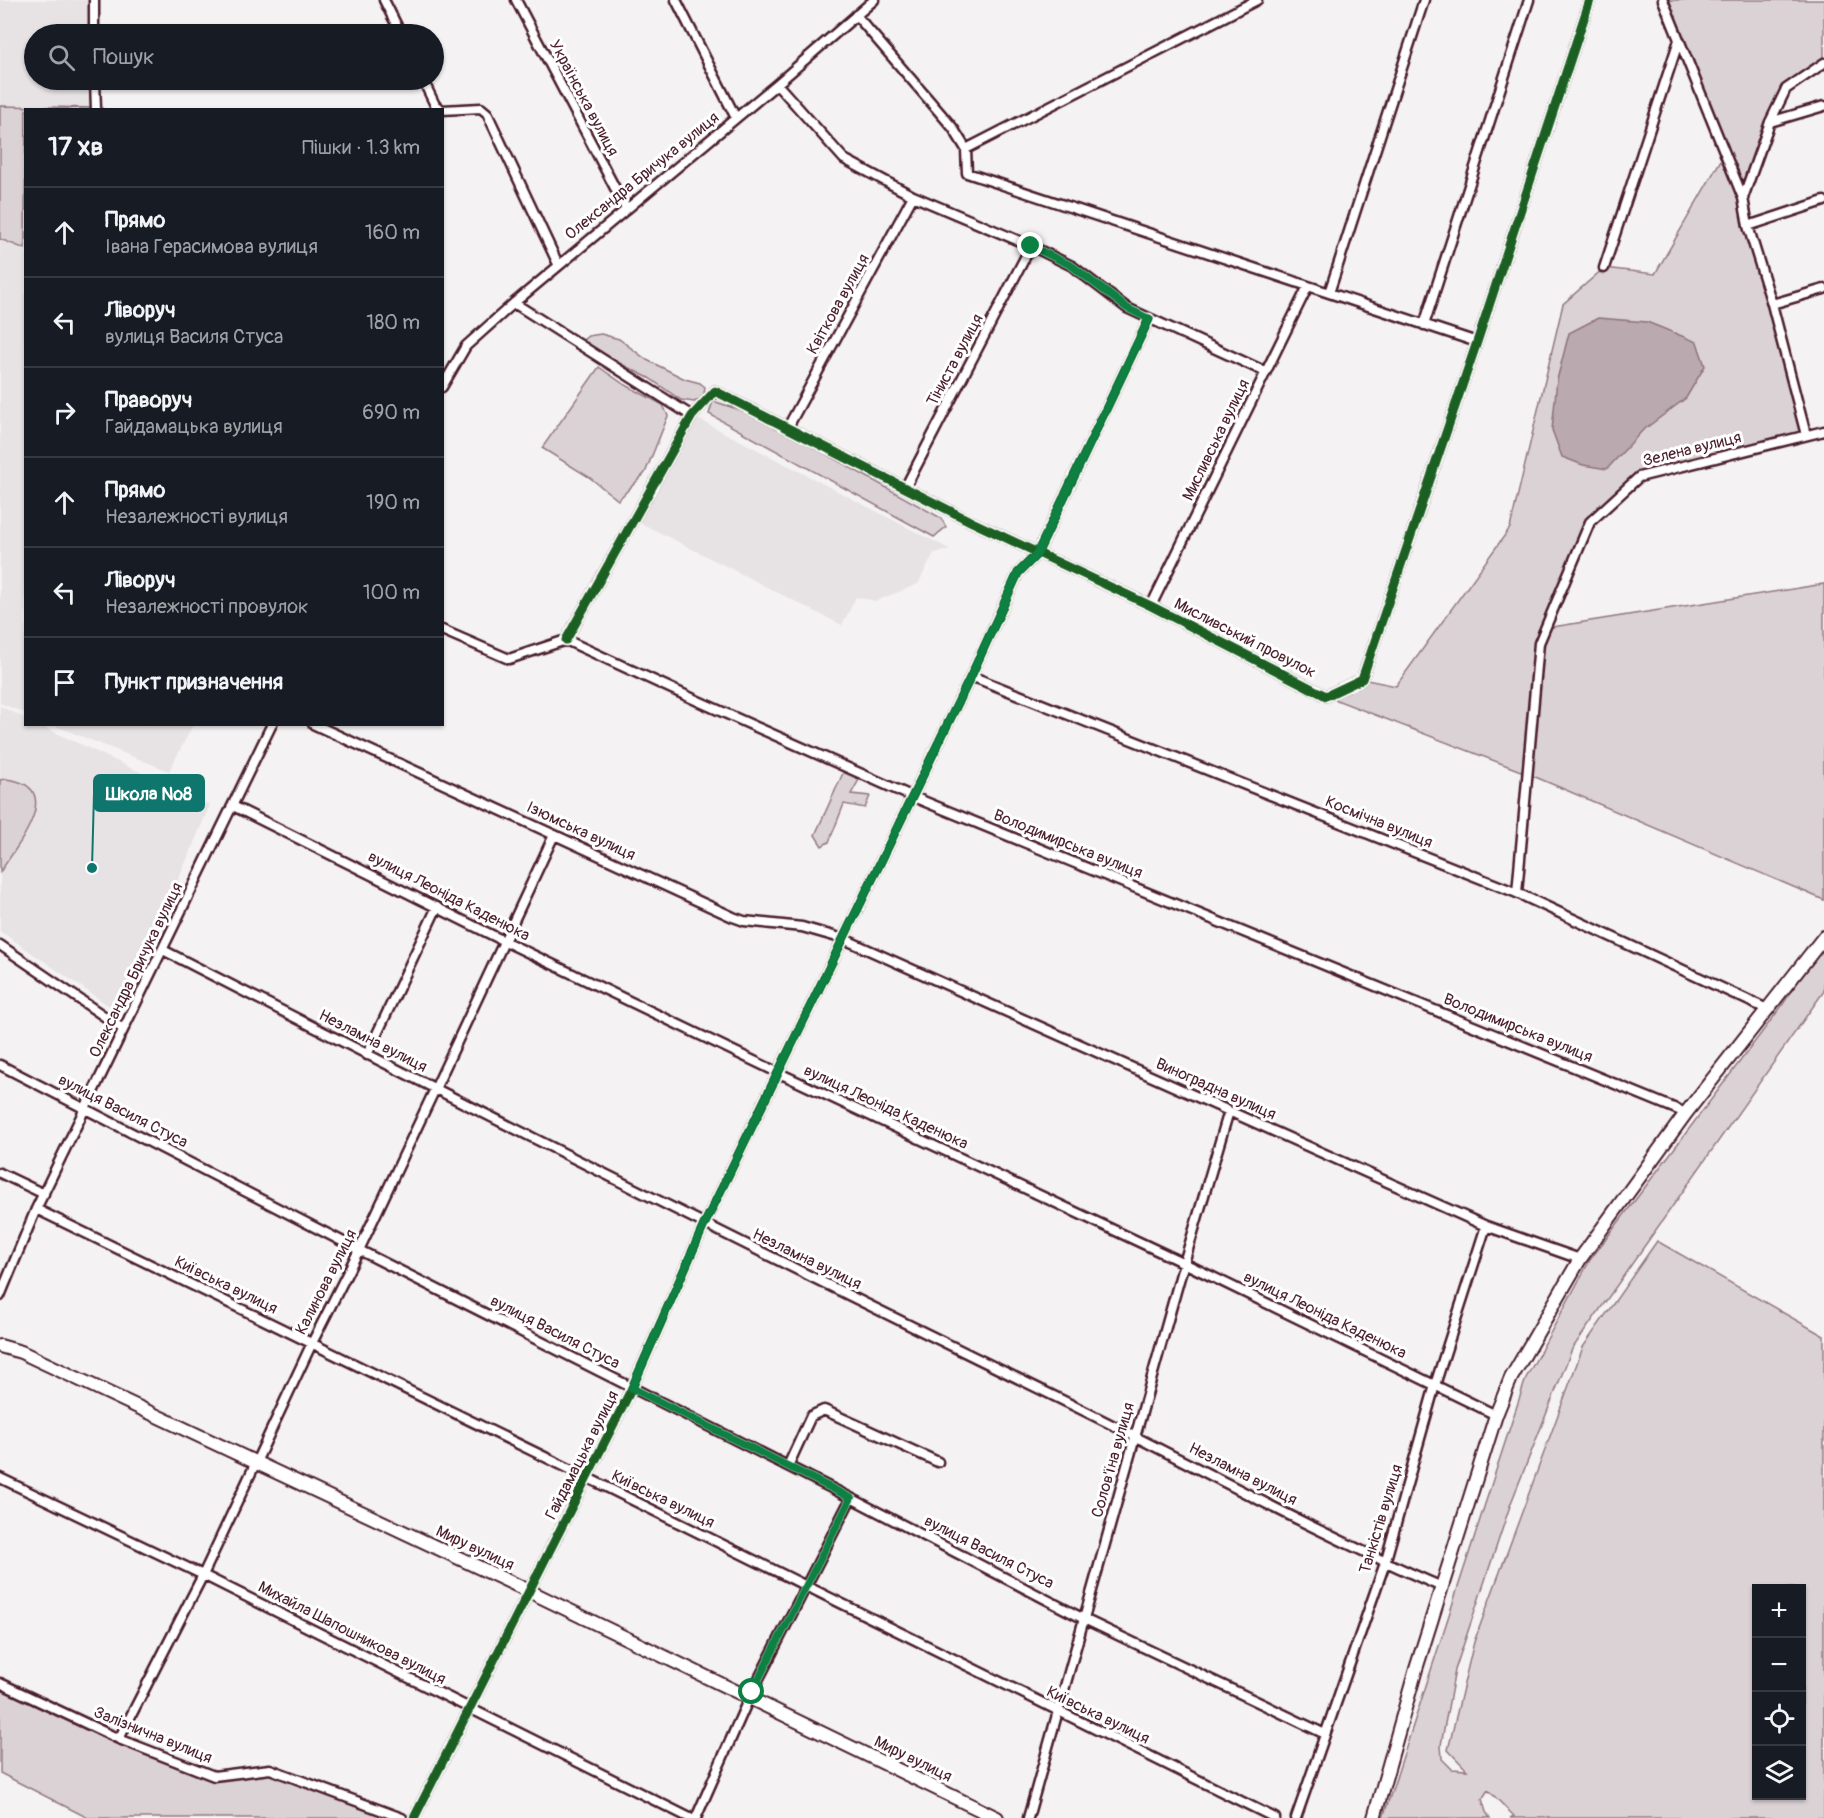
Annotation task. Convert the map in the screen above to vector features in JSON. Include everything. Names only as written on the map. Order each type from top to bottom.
[{"type":"main road","points":[[1374,1818],[1416,1669],[1496,1415],[1511,1378],[1580,1258],[1686,1113],[1824,938]]},
{"type":"main road","name":"Миру вулиця","points":[[0,1346],[21,1352],[257,1463],[997,1818]]},
{"type":"street","points":[[94,0],[94,24]]},
{"type":"street","points":[[384,0],[396,24]]},
{"type":"street","name":"Українська вулиця","points":[[516,0],[626,209]]},
{"type":"street","points":[[676,0],[736,118]]},
{"type":"street","name":"Олександра Бричука вулиця","points":[[444,384],[466,346],[514,303],[558,264],[777,84],[874,0]]},
{"type":"street","points":[[966,149],[1257,0]]},
{"type":"street","points":[[1329,293],[1424,0]]},
{"type":"street","points":[[1424,325],[1529,0]]},
{"type":"street","points":[[856,15],[953,128],[966,149],[968,173],[1477,342],[1590,0]]},
{"type":"street","points":[[1664,0],[1743,198],[1748,226],[1772,304],[1806,435]]},
{"type":"street","points":[[1604,268],[1679,40]]},
{"type":"street","points":[[1743,198],[1770,122],[1786,89],[1824,63]]},
{"type":"street","points":[[777,84],[844,159],[913,196],[1072,266],[1127,308],[1266,372]]},
{"type":"street","points":[[95,90],[96,108]]},
{"type":"street","points":[[428,90],[435,105],[439,108]]},
{"type":"street","points":[[1770,122],[1824,106]]},
{"type":"street","points":[[444,110],[481,108],[487,113],[558,264]]},
{"type":"street","name":"Квіткова вулиця","points":[[788,427],[913,196]]},
{"type":"street","points":[[1748,226],[1824,201]]},
{"type":"street","name":"Тіниста вулиця","points":[[905,488],[1031,246]]},
{"type":"street","name":"Мисливська вулиця","points":[[1151,606],[1308,286]]},
{"type":"street","points":[[1772,304],[1824,290]]},
{"type":"street","points":[[444,631],[508,659],[566,640],[692,416],[514,303]]},
{"type":"street","name":"Гайдамацька вулиця","points":[[414,1818],[588,1478],[632,1388],[704,1225],[971,676],[1018,573],[1037,554],[1149,319]]},
{"type":"street","name":"Мисливський провулок","points":[[692,416],[715,391],[1037,554],[1151,606],[1326,696],[1362,679],[1477,342]]},
{"type":"street","name":"Зелена вулиця","points":[[1517,893],[1539,644],[1590,522],[1639,477],[1824,431]]},
{"type":"street","name":"Володимирська вулиця","points":[[566,640],[708,706],[912,796],[1686,1113]]},
{"type":"street","name":"Космічна вулиця","points":[[971,676],[1517,893],[1769,1010]]},
{"type":"street","name":"Олександра Бричука вулиця","points":[[0,1296],[36,1209],[271,726]]},
{"type":"street","name":"Ізюмська вулиця","points":[[317,726],[660,885],[744,921],[802,927],[844,939]]},
{"type":"street","name":"вулиця Леоніда Каденюка","points":[[233,806],[504,941],[1184,1263],[1496,1415]]},
{"type":"street","name":"Калинова вулиця","points":[[119,1739],[257,1463],[554,835]]},
{"type":"street","points":[[367,1055],[437,907]]},
{"type":"street","name":"Виноградна вулиця","points":[[844,939],[1486,1226],[1580,1258]]},
{"type":"street","points":[[0,945],[123,1029]]},
{"type":"street","name":"Незламна вулиця","points":[[163,950],[704,1225],[1135,1436],[1385,1563],[1442,1587]]},
{"type":"street","name":"вулиця Василя Стуса","points":[[0,1065],[1084,1618],[1325,1734]]},
{"type":"street","name":"Солов'їна вулиця","points":[[1028,1818],[1229,1111]]},
{"type":"street","points":[[0,1173],[44,1194]]},
{"type":"street","name":"Київська вулиця","points":[[36,1209],[588,1478],[1275,1818]]},
{"type":"street","name":"Танкістів вулиця","points":[[1296,1818],[1385,1563],[1435,1385],[1486,1226]]},
{"type":"street","points":[[788,1466],[812,1416],[824,1410],[938,1462]]},
{"type":"street","name":"Михайла Шапошникова вулиця","points":[[0,1478],[203,1575],[690,1818]]},
{"type":"street","points":[[696,1818],[749,1698],[851,1498]]},
{"type":"street","name":"Залізнична вулиця","points":[[0,1683],[119,1739],[214,1776],[270,1769],[402,1818]]},
{"type":"shaded area","points":[[0,0],[94,0],[94,24],[24,24],[24,90],[95,90],[96,108],[0,106]]},
{"type":"shaded area","points":[[1663,0],[1824,0],[1824,63],[1786,89],[1743,198],[1806,435],[1638,478],[1590,522],[1546,628],[1824,584],[1824,900],[1526,773],[1326,696],[1362,679],[1396,686],[1510,528],[1563,304],[1604,268],[1655,274],[1725,153]]},
{"type":"shaded area","points":[[0,106],[96,108],[24,108],[24,249],[0,239]]},
{"type":"shaded area","points":[[0,239],[24,249],[24,713],[0,703]]},
{"type":"shaded area","points":[[1598,318],[1647,322],[1697,342],[1705,366],[1686,398],[1642,431],[1607,469],[1583,465],[1562,457],[1552,430],[1557,380],[1569,333]]},
{"type":"shaded area","points":[[601,334],[619,339],[647,360],[685,379],[700,383],[705,387],[704,394],[694,402],[681,400],[649,378],[585,346],[583,340],[588,336]]},
{"type":"shaded area","points":[[599,367],[622,383],[663,405],[668,416],[645,473],[618,500],[589,477],[542,448]]},
{"type":"shaded area","points":[[713,401],[755,415],[941,518],[946,527],[934,537],[709,414]]},
{"type":"shaded area","points":[[692,416],[951,550],[934,553],[918,584],[876,601],[856,597],[842,625],[633,519]]},
{"type":"shaded area","points":[[0,706],[24,718],[24,726],[41,726],[210,805],[121,1014],[0,931]]},
{"type":"shaded area","points":[[56,726],[192,726],[169,771]]},
{"type":"shaded area","points":[[844,771],[860,778],[851,794],[870,796],[865,808],[844,804],[829,842],[822,846],[815,835]]},
{"type":"shaded area","points":[[6,779],[24,784],[33,793],[36,805],[25,833],[0,872],[0,780]]},
{"type":"shaded area","points":[[1824,943],[1824,991],[1572,1349],[1511,1503],[1455,1670],[1441,1745],[1442,1759],[1452,1769],[1467,1770],[1448,1750],[1474,1642],[1583,1347],[1657,1241],[1824,1336],[1824,1818],[1510,1818],[1514,1816],[1488,1790],[1482,1799],[1490,1818],[1383,1818],[1526,1378],[1590,1260],[1781,1007]]},
{"type":"shaded area","points":[[0,1680],[119,1739],[214,1776],[270,1769],[402,1818],[88,1818],[0,1773]]},
{"type":"cycle path","points":[[566,640],[692,416],[715,391],[972,522],[1151,606],[1326,696],[1362,679],[1590,0]]},
{"type":"cycle path","points":[[414,1818],[632,1388],[704,1225],[971,676],[1018,573],[1037,554],[1149,319]]},
{"type":"place","name":"Школа №8","points":[[92,868]]},
{"type":"route","points":[[752,1692],[851,1498],[632,1388],[704,1225],[971,676],[1018,573],[1037,554],[1149,319],[1127,308],[1072,266],[1031,246]]}]
